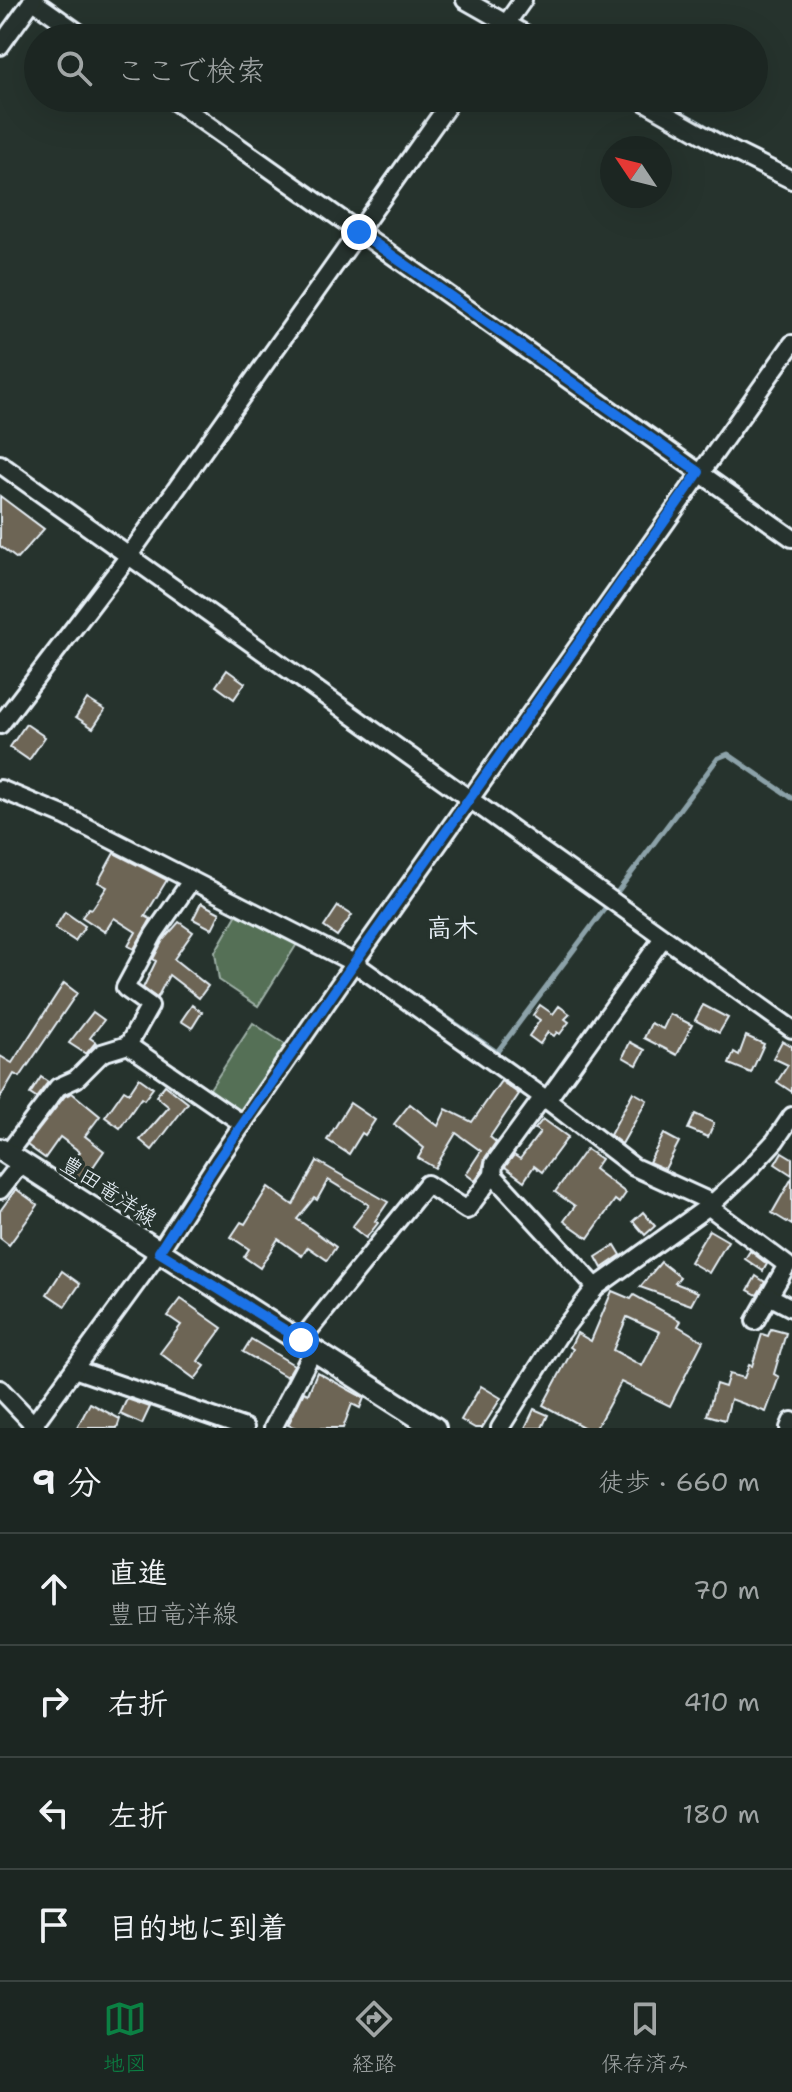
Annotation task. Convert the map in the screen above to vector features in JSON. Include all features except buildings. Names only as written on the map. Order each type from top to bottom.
[{"type":"main road","name":"豊田竜洋線","points":[[9,1155],[435,1428]]},
{"type":"street","points":[[0,46],[33,0],[66,24]]},
{"type":"street","points":[[465,0],[506,23],[523,0]]},
{"type":"street","points":[[190,112],[792,538]]},
{"type":"street","points":[[0,725],[128,557],[443,112]]},
{"type":"street","points":[[663,112],[792,180]]},
{"type":"street","points":[[0,1389],[34,1427],[159,1252],[354,963],[792,344]]},
{"type":"street","points":[[0,464],[792,1029]]},
{"type":"street","points":[[0,789],[65,816],[354,963],[545,1099],[634,1167],[710,1205],[787,1265],[755,1321]]},
{"type":"street","points":[[0,1190],[9,1155],[58,1087],[76,1079],[102,1053],[128,1045],[150,1006],[125,988],[154,934],[191,881]]},
{"type":"street","points":[[273,1428],[308,1345],[427,1184],[467,1210],[493,1175],[494,1164],[663,938]]},
{"type":"street","points":[[128,1045],[243,1124]]},
{"type":"street","points":[[500,1428],[558,1336],[596,1287],[710,1205],[775,1141],[792,1116]]},
{"type":"street","points":[[493,1175],[596,1287]]},
{"type":"street","points":[[769,1296],[792,1308]]},
{"type":"street","points":[[74,1369],[214,1423],[245,1428]]},
{"type":"street","points":[[789,1428],[792,1421]]},
{"type":"green space","points":[[237,914],[297,944],[258,1006],[219,980],[215,952]]},
{"type":"green space","points":[[253,1023],[286,1045],[238,1121],[204,1098]]},
{"type":"waterway","points":[[681,112],[742,147]]},
{"type":"waterway","points":[[389,978],[497,1052],[718,758],[728,754],[792,798]]},
{"type":"district","name":"高木","points":[[452,927]]},
{"type":"route","points":[[301,1340],[159,1252],[218,1160],[354,963],[699,472],[359,232]]}]
